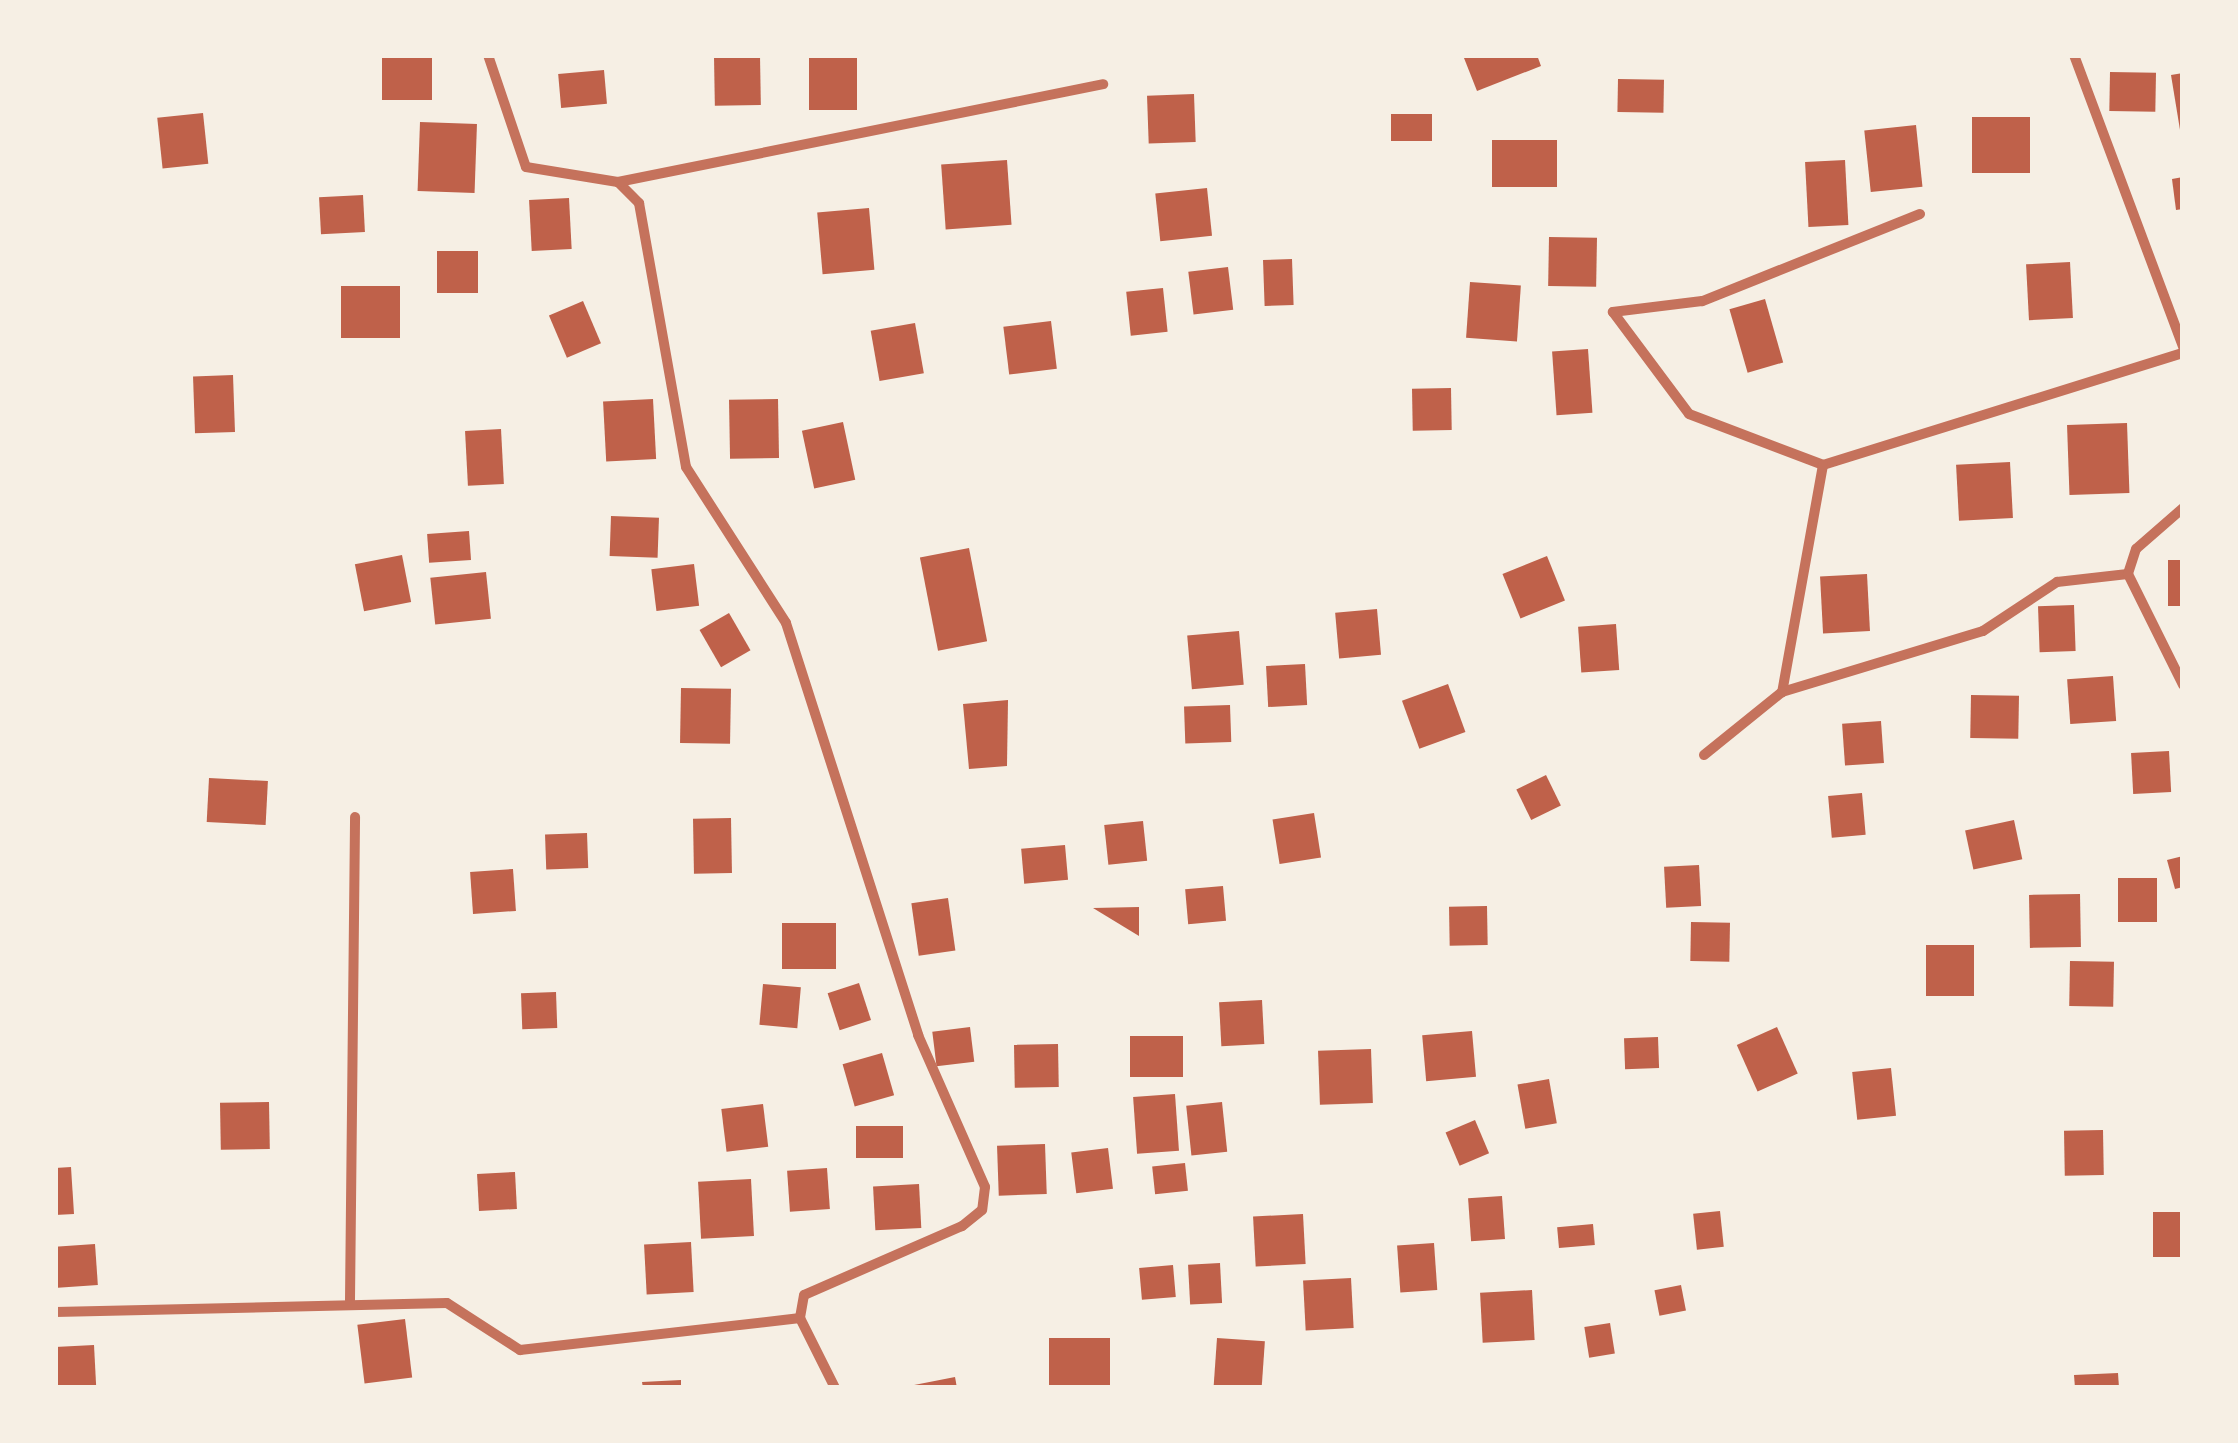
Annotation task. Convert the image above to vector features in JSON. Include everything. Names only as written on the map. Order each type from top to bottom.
[{"type":"street","points":[[488,55],[526,167],[618,182],[1104,84]]},
{"type":"street","points":[[1920,214],[1702,301],[1613,312],[1688,414],[1823,465],[2183,350],[2074,55]]},
{"type":"street","points":[[618,182],[639,203],[686,467],[786,624],[918,1035],[985,1188],[982,1210],[962,1226],[804,1295],[800,1318],[834,1388]]},
{"type":"street","points":[[1782,692],[1823,465]]},
{"type":"street","points":[[2183,508],[2136,549],[2128,574],[2183,686]]},
{"type":"street","points":[[1704,756],[1782,692],[1983,631],[2057,582],[2128,574]]},
{"type":"street","points":[[350,1300],[355,818]]},
{"type":"street","points":[[55,1312],[350,1300],[446,1303],[520,1350],[800,1318]]},
{"type":"building","points":[[382,55],[432,55],[432,100],[382,100]]},
{"type":"building","points":[[809,55],[857,55],[857,110],[809,110]]},
{"type":"building","points":[[1537,55],[1541,66],[1477,91],[1464,58]]},
{"type":"building","points":[[760,56],[761,105],[715,106],[714,57]]},
{"type":"building","points":[[604,70],[607,104],[561,108],[558,74]]},
{"type":"building","points":[[2110,72],[2156,73],[2155,112],[2109,111]]},
{"type":"building","points":[[2183,73],[2183,136],[2181,136],[2171,75]]},
{"type":"building","points":[[1618,79],[1664,80],[1663,113],[1617,112]]},
{"type":"building","points":[[1194,94],[1196,142],[1149,144],[1147,96]]},
{"type":"building","points":[[203,113],[208,164],[163,169],[157,118]]},
{"type":"building","points":[[1391,114],[1432,114],[1432,141],[1391,141]]},
{"type":"building","points":[[1972,117],[2030,117],[2030,173],[1972,173]]},
{"type":"building","points":[[420,122],[477,124],[475,193],[418,191]]},
{"type":"building","points":[[1916,125],[1922,187],[1871,192],[1864,130]]},
{"type":"building","points":[[1492,140],[1557,140],[1557,187],[1492,187]]},
{"type":"building","points":[[1007,160],[1012,225],[946,229],[941,165]]},
{"type":"building","points":[[1845,160],[1848,225],[1808,227],[1805,162]]},
{"type":"building","points":[[2183,177],[2183,209],[2176,210],[2172,179]]},
{"type":"building","points":[[1207,188],[1212,236],[1160,241],[1155,193]]},
{"type":"building","points":[[363,195],[365,232],[321,234],[319,197]]},
{"type":"building","points":[[569,198],[572,249],[532,251],[529,200]]},
{"type":"building","points":[[869,208],[874,270],[823,274],[817,213]]},
{"type":"building","points":[[1549,237],[1597,238],[1596,287],[1548,286]]},
{"type":"building","points":[[437,251],[478,251],[478,293],[437,293]]},
{"type":"building","points":[[1292,259],[1294,305],[1265,306],[1263,260]]},
{"type":"building","points":[[2070,262],[2073,318],[2029,320],[2026,264]]},
{"type":"building","points":[[1228,267],[1233,310],[1194,315],[1188,272]]},
{"type":"building","points":[[1470,282],[1521,286],[1517,341],[1466,338]]},
{"type":"building","points":[[341,286],[400,286],[400,338],[341,338]]},
{"type":"building","points":[[1163,288],[1168,332],[1131,336],[1126,292]]},
{"type":"building","points":[[1765,299],[1783,362],[1748,373],[1729,309]]},
{"type":"building","points":[[583,301],[601,343],[567,358],[549,315]]},
{"type":"building","points":[[1051,321],[1057,369],[1009,374],[1003,327]]},
{"type":"building","points":[[915,323],[924,373],[880,381],[871,331]]},
{"type":"building","points":[[1588,349],[1592,413],[1557,415],[1552,352]]},
{"type":"building","points":[[233,375],[235,432],[195,433],[193,376]]},
{"type":"building","points":[[1451,388],[1452,430],[1413,431],[1412,389]]},
{"type":"building","points":[[653,399],[656,459],[606,462],[603,402]]},
{"type":"building","points":[[778,399],[779,458],[730,459],[729,400]]},
{"type":"building","points":[[843,422],[855,480],[814,488],[802,431]]},
{"type":"building","points":[[2127,423],[2129,493],[2069,495],[2067,425]]},
{"type":"building","points":[[501,429],[504,484],[468,486],[465,431]]},
{"type":"building","points":[[2010,462],[2013,518],[1959,521],[1956,465]]},
{"type":"building","points":[[611,516],[659,518],[658,558],[610,556]]},
{"type":"building","points":[[469,531],[471,560],[429,563],[427,534]]},
{"type":"building","points":[[969,548],[987,641],[938,651],[920,558]]},
{"type":"building","points":[[402,555],[411,602],[364,611],[355,564]]},
{"type":"building","points":[[1547,556],[1565,601],[1520,618],[1502,574]]},
{"type":"building","points":[[2168,560],[2183,560],[2183,606],[2168,606]]},
{"type":"building","points":[[694,564],[699,606],[656,611],[651,569]]},
{"type":"building","points":[[486,572],[491,619],[435,625],[430,578]]},
{"type":"building","points":[[1867,574],[1870,631],[1823,633],[1820,576]]},
{"type":"building","points":[[2074,605],[2076,651],[2040,652],[2038,606]]},
{"type":"building","points":[[1377,609],[1381,655],[1339,658],[1335,613]]},
{"type":"building","points":[[729,613],[750,650],[721,667],[700,630]]},
{"type":"building","points":[[1616,624],[1619,670],[1581,673],[1578,627]]},
{"type":"building","points":[[1239,631],[1244,685],[1192,689],[1187,636]]},
{"type":"building","points":[[1305,664],[1307,705],[1268,707],[1266,666]]},
{"type":"building","points":[[2113,676],[2116,721],[2070,724],[2067,679]]},
{"type":"building","points":[[1448,684],[1465,732],[1419,749],[1402,701]]},
{"type":"building","points":[[681,688],[731,689],[730,744],[680,743]]},
{"type":"building","points":[[1971,695],[2019,696],[2018,739],[1970,738]]},
{"type":"building","points":[[1008,700],[1007,766],[969,769],[963,704]]},
{"type":"building","points":[[1230,705],[1231,742],[1185,744],[1184,707]]},
{"type":"building","points":[[1881,721],[1884,763],[1845,766],[1842,724]]},
{"type":"building","points":[[2169,751],[2171,792],[2133,794],[2131,753]]},
{"type":"building","points":[[1546,775],[1561,806],[1531,820],[1516,789]]},
{"type":"building","points":[[209,778],[268,781],[266,825],[207,822]]},
{"type":"building","points":[[1862,793],[1866,835],[1832,838],[1828,796]]},
{"type":"building","points":[[1314,813],[1321,857],[1280,864],[1273,820]]},
{"type":"building","points":[[731,818],[732,873],[694,874],[693,819]]},
{"type":"building","points":[[2014,820],[2022,859],[1973,870],[1965,830]]},
{"type":"building","points":[[1143,821],[1147,861],[1108,865],[1104,825]]},
{"type":"building","points":[[587,833],[588,868],[546,869],[545,834]]},
{"type":"building","points":[[1065,845],[1068,880],[1024,884],[1021,849]]},
{"type":"building","points":[[2183,856],[2183,887],[2175,889],[2167,860]]},
{"type":"building","points":[[1699,865],[1701,906],[1666,908],[1664,867]]},
{"type":"building","points":[[513,869],[516,911],[473,914],[470,872]]},
{"type":"building","points":[[2118,878],[2157,878],[2157,922],[2118,922]]},
{"type":"building","points":[[1223,886],[1226,921],[1188,924],[1185,889]]},
{"type":"building","points":[[2080,894],[2081,947],[2030,948],[2029,895]]},
{"type":"building","points":[[948,898],[955,950],[919,956],[911,903]]},
{"type":"building","points":[[1487,906],[1488,945],[1450,946],[1449,907]]},
{"type":"building","points":[[1139,907],[1139,936],[1093,908]]},
{"type":"building","points":[[1691,922],[1730,923],[1729,962],[1690,961]]},
{"type":"building","points":[[782,923],[836,923],[836,969],[782,969]]},
{"type":"building","points":[[1926,945],[1974,945],[1974,996],[1926,996]]},
{"type":"building","points":[[2070,961],[2114,962],[2113,1007],[2069,1006]]},
{"type":"building","points":[[859,983],[871,1020],[840,1030],[828,993]]},
{"type":"building","points":[[763,984],[801,987],[797,1028],[759,1025]]},
{"type":"building","points":[[556,992],[557,1028],[522,1029],[521,993]]},
{"type":"building","points":[[1262,1000],[1264,1044],[1221,1046],[1219,1002]]},
{"type":"building","points":[[970,1027],[974,1062],[937,1066],[932,1032]]},
{"type":"building","points":[[1777,1027],[1798,1074],[1758,1091],[1737,1045]]},
{"type":"building","points":[[1472,1031],[1476,1077],[1426,1081],[1422,1035]]},
{"type":"building","points":[[1130,1036],[1183,1036],[1183,1077],[1130,1077]]},
{"type":"building","points":[[1658,1037],[1659,1068],[1625,1069],[1624,1038]]},
{"type":"building","points":[[1058,1044],[1059,1087],[1015,1088],[1014,1045]]},
{"type":"building","points":[[1371,1049],[1373,1103],[1320,1105],[1318,1051]]},
{"type":"building","points":[[882,1053],[894,1095],[855,1107],[843,1064]]},
{"type":"building","points":[[1891,1068],[1896,1116],[1857,1120],[1852,1072]]},
{"type":"building","points":[[1549,1079],[1557,1123],[1525,1129],[1517,1085]]},
{"type":"building","points":[[1175,1094],[1179,1151],[1137,1154],[1133,1097]]},
{"type":"building","points":[[269,1102],[270,1149],[221,1150],[220,1103]]},
{"type":"building","points":[[1222,1102],[1227,1152],[1191,1155],[1186,1106]]},
{"type":"building","points":[[763,1104],[768,1147],[727,1152],[721,1109]]},
{"type":"building","points":[[1475,1120],[1489,1153],[1460,1166],[1446,1133]]},
{"type":"building","points":[[856,1126],[903,1126],[903,1158],[856,1158]]},
{"type":"building","points":[[2103,1130],[2104,1175],[2065,1176],[2064,1131]]},
{"type":"building","points":[[1045,1144],[1047,1194],[999,1196],[997,1146]]},
{"type":"building","points":[[1108,1148],[1113,1189],[1076,1193],[1071,1153]]},
{"type":"building","points":[[1185,1163],[1188,1191],[1155,1194],[1152,1166]]},
{"type":"building","points":[[71,1167],[74,1214],[55,1215],[55,1168]]},
{"type":"building","points":[[827,1168],[830,1209],[790,1212],[787,1171]]},
{"type":"building","points":[[515,1172],[517,1209],[479,1211],[477,1174]]},
{"type":"building","points":[[751,1179],[754,1236],[701,1239],[698,1182]]},
{"type":"building","points":[[919,1184],[921,1228],[875,1230],[873,1186]]},
{"type":"building","points":[[1502,1196],[1505,1239],[1471,1241],[1468,1198]]},
{"type":"building","points":[[1720,1211],[1724,1247],[1697,1250],[1693,1214]]},
{"type":"building","points":[[2153,1212],[2183,1212],[2183,1257],[2153,1257]]},
{"type":"building","points":[[1303,1214],[1306,1264],[1256,1267],[1253,1217]]},
{"type":"building","points":[[1593,1224],[1595,1245],[1559,1248],[1557,1227]]},
{"type":"building","points":[[691,1242],[694,1292],[647,1294],[644,1244]]},
{"type":"building","points":[[1434,1243],[1437,1290],[1400,1292],[1397,1246]]},
{"type":"building","points":[[95,1244],[98,1285],[58,1288],[55,1247]]},
{"type":"building","points":[[1220,1263],[1222,1303],[1190,1305],[1188,1265]]},
{"type":"building","points":[[1173,1265],[1176,1297],[1142,1300],[1139,1268]]},
{"type":"building","points":[[1351,1278],[1354,1328],[1306,1330],[1303,1281]]},
{"type":"building","points":[[1681,1285],[1686,1311],[1659,1316],[1654,1290]]},
{"type":"building","points":[[1532,1290],[1535,1340],[1483,1343],[1480,1293]]},
{"type":"building","points":[[405,1319],[412,1378],[365,1383],[357,1325]]},
{"type":"building","points":[[1610,1323],[1615,1354],[1589,1358],[1584,1327]]},
{"type":"building","points":[[1049,1338],[1110,1338],[1110,1388],[1049,1388]]},
{"type":"building","points":[[1217,1338],[1265,1341],[1262,1388],[1214,1387]]},
{"type":"building","points":[[94,1345],[96,1388],[57,1388],[55,1347]]},
{"type":"building","points":[[2118,1373],[2119,1388],[2075,1388],[2074,1375]]},
{"type":"building","points":[[955,1377],[957,1388],[909,1388],[909,1386]]},
{"type":"building","points":[[681,1380],[681,1388],[643,1388],[642,1382]]}]
